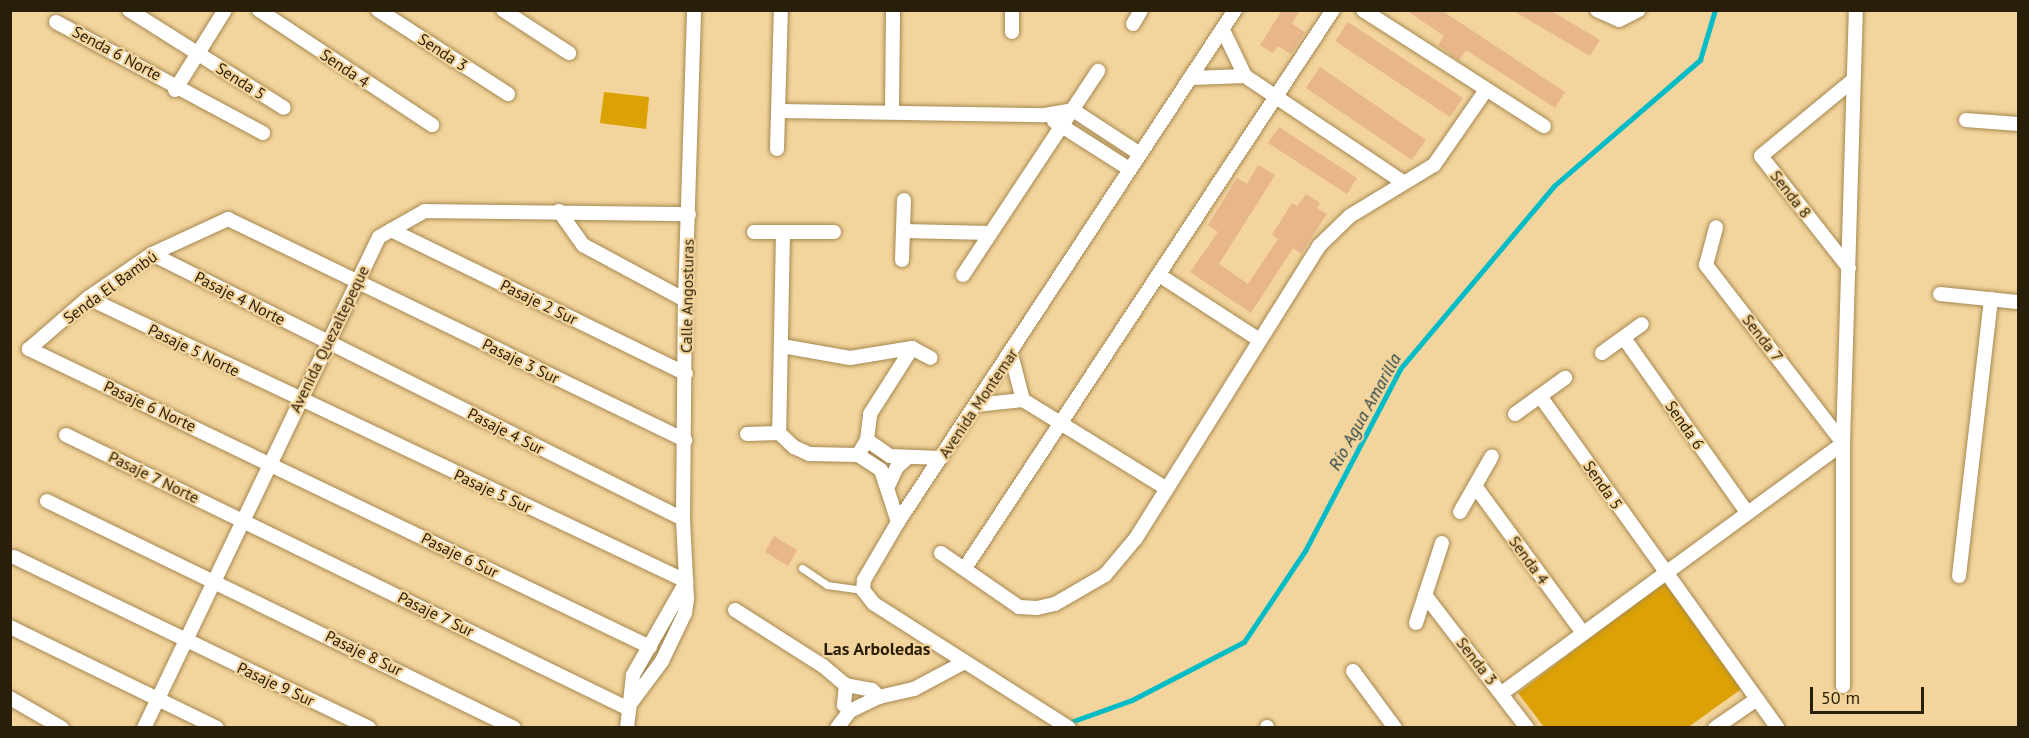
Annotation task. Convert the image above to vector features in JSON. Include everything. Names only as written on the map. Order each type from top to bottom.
[{"type":"street","name":"Senda 5","points":[[129,10],[284,108]]},
{"type":"street","points":[[177,88],[225,10]]},
{"type":"street","name":"Senda 4","points":[[259,10],[432,125]]},
{"type":"street","name":"Senda 3","points":[[378,10],[508,94]]},
{"type":"street","points":[[503,10],[569,53]]},
{"type":"street","name":"Calle Angosturas","points":[[630,706],[662,661],[686,613],[683,519],[685,300],[694,10]]},
{"type":"street","points":[[777,149],[780,10]]},
{"type":"street","points":[[892,110],[893,10]]},
{"type":"street","points":[[1012,10],[1012,32]]},
{"type":"street","points":[[1133,24],[1142,10]]},
{"type":"street","name":"Avenida Montemar","points":[[863,590],[867,571],[898,522],[1011,354],[1129,169],[1235,10]]},
{"type":"street","points":[[965,568],[1063,423],[1333,10]]},
{"type":"street","points":[[1363,10],[1544,126]]},
{"type":"street","points":[[1597,10],[1619,20],[1639,10]]},
{"type":"street","points":[[1843,686],[1843,442],[1852,81],[1857,10]]},
{"type":"street","name":"Senda 6 Norte","points":[[56,21],[263,133]]},
{"type":"street","points":[[1223,30],[1245,76]]},
{"type":"street","points":[[963,275],[1098,71]]},
{"type":"street","points":[[1191,78],[1245,76],[1277,95],[1403,183]]},
{"type":"street","name":"Senda 8","points":[[1849,268],[1761,156],[1852,81]]},
{"type":"street","points":[[941,553],[1019,607],[1037,608],[1055,604],[1090,586],[1119,563],[1258,339],[1334,228],[1434,165],[1486,90]]},
{"type":"street","points":[[778,111],[892,110],[1045,115],[1073,110],[1140,154]]},
{"type":"street","points":[[1045,115],[1129,169]]},
{"type":"street","points":[[1966,120],[2019,124]]},
{"type":"street","points":[[902,260],[903,200]]},
{"type":"street","name":"Avenida Quezaltepeque","points":[[144,728],[156,697],[379,237],[425,211],[689,214]]},
{"type":"street","points":[[559,211],[583,245],[685,300]]},
{"type":"street","name":"Senda El Bambú","points":[[29,349],[88,298],[152,254],[228,219]]},
{"type":"street","name":"Pasaje 3 Sur","points":[[228,219],[685,440]]},
{"type":"street","name":"Senda 7","points":[[1716,227],[1706,264],[1843,442]]},
{"type":"street","name":"Pasaje 2 Sur","points":[[391,230],[686,374]]},
{"type":"street","points":[[903,231],[990,233]]},
{"type":"street","points":[[754,232],[834,232]]},
{"type":"street","points":[[779,433],[783,232]]},
{"type":"street","name":"Pasaje 4 Norte","points":[[152,254],[328,342]]},
{"type":"street","points":[[1159,275],[1258,339]]},
{"type":"street","points":[[1940,294],[2019,302]]},
{"type":"street","name":"Pasaje 5 Norte","points":[[88,298],[299,401]]},
{"type":"street","points":[[1959,576],[1991,299]]},
{"type":"street","points":[[1602,353],[1642,324]]},
{"type":"street","name":"Senda 6","points":[[1624,338],[1746,511]]},
{"type":"street","name":"Pasaje 4 Sur","points":[[328,342],[683,519]]},
{"type":"street","points":[[782,345],[850,358],[912,348],[931,358]]},
{"type":"street","points":[[858,455],[867,440],[870,414],[912,348]]},
{"type":"street","name":"Pasaje 6 Norte","points":[[29,349],[270,462]]},
{"type":"street","points":[[1011,354],[1023,400]]},
{"type":"street","points":[[1515,414],[1565,378]]},
{"type":"street","name":"Senda 5","points":[[1540,396],[1778,728]]},
{"type":"street","points":[[976,405],[1023,400],[1164,488]]},
{"type":"street","name":"Pasaje 5 Sur","points":[[299,401],[686,581]]},
{"type":"street","points":[[747,434],[779,433],[794,447],[809,454],[858,455],[881,470],[898,522]]},
{"type":"street","name":"Pasaje 7 Norte","points":[[66,435],[242,520]]},
{"type":"street","points":[[867,440],[890,456],[941,458]]},
{"type":"street","points":[[1502,693],[1666,573],[1746,511],[1843,442]]},
{"type":"street","points":[[1460,512],[1492,456]]},
{"type":"street","points":[[888,486],[897,467],[908,457]]},
{"type":"street","name":"Pasaje 6 Sur","points":[[270,462],[650,647]]},
{"type":"street","name":"Senda 4","points":[[1475,486],[1583,633]]},
{"type":"street","name":"Pasaje 8 Sur","points":[[47,501],[213,579],[514,728]]},
{"type":"street","name":"Pasaje 7 Sur","points":[[242,520],[630,706]]},
{"type":"street","points":[[1416,623],[1442,543]]},
{"type":"street","name":"Pasaje 9 Sur","points":[[14,557],[369,728]]},
{"type":"street","points":[[627,728],[633,675],[686,581]]},
{"type":"street","points":[[863,590],[874,604],[963,663],[1069,728]]},
{"type":"street","name":"Senda 3","points":[[1425,595],[1527,728]]},
{"type":"street","points":[[735,610],[824,666],[846,685],[857,685],[879,697]]},
{"type":"street","points":[[10,627],[217,728]]},
{"type":"street","points":[[837,728],[850,711],[879,697],[914,689],[963,663]]},
{"type":"street","points":[[1353,671],[1395,728]]},
{"type":"street","points":[[846,685],[844,705],[850,711]]},
{"type":"street","points":[[10,698],[62,728]]},
{"type":"street","points":[[1715,728],[1757,699]]},
{"type":"lane","points":[[802,568],[827,585],[863,590]]},
{"type":"shaded area","points":[[604,92],[649,97],[646,129],[600,123]]},
{"type":"shaded area","points":[[1667,580],[1744,687],[1687,728],[1544,727],[1518,693]]},
{"type":"building","points":[[1282,10],[1300,10],[1292,24],[1305,32],[1291,54],[1278,46],[1273,53],[1260,45]]},
{"type":"building","points":[[1406,10],[1441,10],[1565,92],[1555,108],[1466,50],[1459,60],[1438,45],[1444,36]]},
{"type":"building","points":[[1512,10],[1550,10],[1600,40],[1590,56]]},
{"type":"building","points":[[1348,22],[1463,98],[1450,117],[1335,41]]},
{"type":"building","points":[[1320,67],[1426,140],[1412,160],[1306,88]]},
{"type":"building","points":[[1279,127],[1357,178],[1347,194],[1268,143]]},
{"type":"building","points":[[1258,165],[1275,175],[1219,264],[1248,284],[1278,239],[1272,235],[1292,203],[1297,206],[1306,194],[1320,203],[1317,208],[1327,214],[1301,254],[1293,248],[1251,313],[1190,272],[1218,232],[1208,225],[1237,178],[1247,184]]},
{"type":"building","points":[[774,536],[797,550],[788,566],[765,552]]},
{"type":"waterway","name":"Río Agua Amarilla","points":[[1068,723],[1132,700],[1244,642],[1305,551],[1400,369],[1554,186],[1700,60],[1715,10]]},
{"type":"district","name":"Las Arboledas","points":[[877,649]]}]
